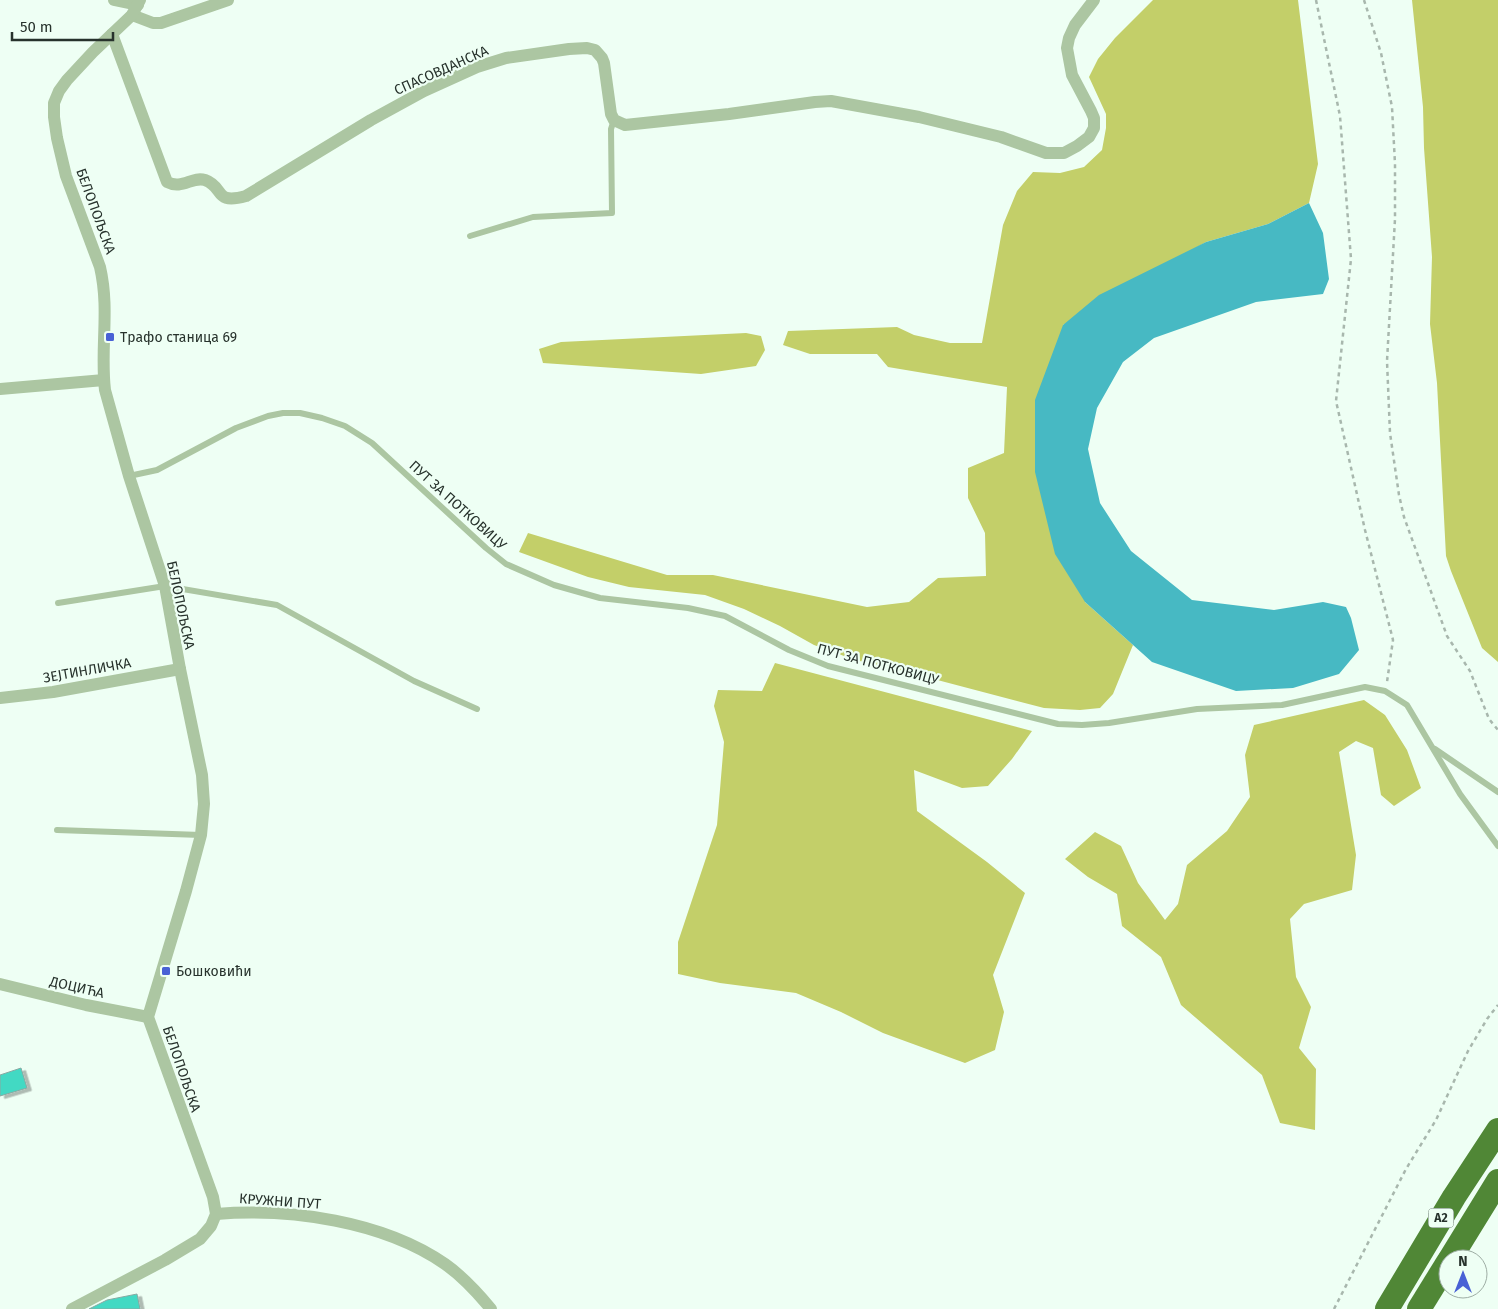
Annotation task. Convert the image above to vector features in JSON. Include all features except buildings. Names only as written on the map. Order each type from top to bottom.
[{"type":"highway","name":"A2","points":[[1387,1309],[1454,1197],[1498,1130]]},
{"type":"highway","name":"A2","points":[[1456,1249],[1498,1181]]},
{"type":"highway","name":"A2","points":[[1420,1309],[1438,1279]]},
{"type":"street","points":[[114,0],[137,7],[153,23],[162,23],[228,0]]},
{"type":"street","points":[[614,120],[621,124],[631,125],[831,101],[919,117],[1001,136],[1046,152],[1064,154],[1077,146],[1092,132],[1094,118],[1072,74],[1067,48],[1075,25],[1094,0]]},
{"type":"street","name":"БЕЛОПОЉСКА","points":[[137,7],[62,86],[57,95],[54,109],[57,138],[66,176],[100,267],[103,280],[106,321],[104,380],[108,402],[129,476],[165,586],[202,775],[204,804],[201,835],[148,1017],[213,1197],[216,1214]]},
{"type":"street","name":"СПАСОВДАНСКА","points":[[112,34],[167,182],[173,185],[180,185],[196,180],[206,180],[224,197],[229,199],[246,196],[363,124],[424,91],[478,67],[506,58],[569,49],[587,48],[595,50],[604,63],[609,106],[614,120]]},
{"type":"street","points":[[0,389],[104,380]]},
{"type":"street","name":"ЗЕЈТИНЛИЧКА","points":[[0,698],[53,692],[180,669]]},
{"type":"street","name":"ДОЦИЋА","points":[[0,984],[86,1005],[148,1017]]},
{"type":"street","points":[[72,1309],[165,1260],[200,1239],[211,1226],[216,1214]]},
{"type":"street","name":"КРУЖНИ ПУТ","points":[[216,1214],[288,1214],[346,1223],[375,1231],[403,1242],[444,1263],[479,1294],[491,1309]]},
{"type":"lane","points":[[470,236],[533,217],[612,213],[611,129],[614,120]]},
{"type":"lane","name":"ПУТ ЗА ПОТКОВИЦУ","points":[[129,476],[158,470],[236,428],[268,416],[283,413],[300,413],[345,426],[372,443],[486,548],[506,564],[554,585],[600,598],[688,608],[725,616],[810,660],[857,673],[1058,724],[1082,725],[1109,723],[1197,709],[1282,706],[1365,687],[1386,691],[1407,705],[1460,794],[1498,846]]},
{"type":"lane","points":[[58,603],[165,586],[277,605],[414,681],[477,709]]},
{"type":"lane","points":[[1432,746],[1498,792]]},
{"type":"lane","points":[[57,830],[201,835]]},
{"type":"path","points":[[1316,0],[1340,116],[1352,259],[1336,401],[1365,530],[1393,640],[1386,691]]},
{"type":"path","points":[[1364,0],[1381,53],[1392,108],[1395,219],[1387,361],[1390,433],[1404,517],[1446,636],[1470,671],[1489,719],[1498,730]]},
{"type":"path","points":[[1334,1309],[1398,1184],[1436,1120],[1468,1051],[1487,1019],[1498,1005]]},
{"type":"green space","points":[[1153,0],[1298,0],[1318,164],[1309,203],[1268,224],[1206,242],[1063,325],[1085,602],[1133,645],[1113,694],[1100,708],[1080,710],[1044,708],[855,660],[814,645],[744,609],[705,595],[629,587],[588,577],[519,552],[528,533],[667,575],[713,575],[867,607],[909,602],[938,578],[986,576],[985,533],[968,498],[968,468],[1004,453],[1007,387],[888,367],[877,354],[810,354],[783,345],[788,331],[897,327],[914,335],[950,343],[982,343],[1003,225],[1017,191],[1033,172],[1060,173],[1084,167],[1102,150],[1106,128],[1106,114],[1089,77],[1098,59],[1115,38]]},
{"type":"green space","points":[[1412,0],[1498,0],[1498,662],[1482,648],[1446,556],[1437,383],[1430,324],[1432,257],[1423,107]]},
{"type":"green space","points":[[746,333],[761,336],[765,350],[756,366],[701,374],[543,363],[539,349],[561,342]]},
{"type":"green space","points":[[775,663],[1032,731],[1012,759],[988,786],[962,788],[914,770],[917,811],[987,862],[1025,893],[993,975],[1004,1012],[995,1050],[965,1063],[883,1033],[841,1012],[796,993],[720,983],[678,974],[678,942],[717,825],[724,742],[714,706],[718,690],[762,691]]},
{"type":"green space","points":[[1364,700],[1385,715],[1407,750],[1421,788],[1394,806],[1381,795],[1373,748],[1356,741],[1339,752],[1356,855],[1352,890],[1304,904],[1290,919],[1296,977],[1311,1007],[1299,1048],[1316,1069],[1315,1130],[1280,1123],[1262,1075],[1181,1005],[1161,957],[1122,926],[1117,894],[1088,877],[1065,859],[1095,832],[1121,846],[1138,883],[1165,920],[1178,904],[1187,865],[1227,831],[1250,797],[1245,755],[1254,725]]},
{"type":"water","points":[[1309,203],[1323,233],[1329,279],[1323,294],[1256,302],[1154,338],[1123,362],[1097,408],[1088,449],[1100,503],[1131,551],[1192,600],[1274,610],[1323,602],[1346,607],[1351,618],[1359,650],[1339,674],[1293,688],[1236,691],[1152,662],[1085,602],[1055,554],[1035,472],[1035,400],[1063,325],[1099,295],[1206,242],[1268,224]]},
{"type":"place","name":"Трафо станица 69","points":[[110,337]]},
{"type":"place","name":"Бошковићи","points":[[166,971]]}]
